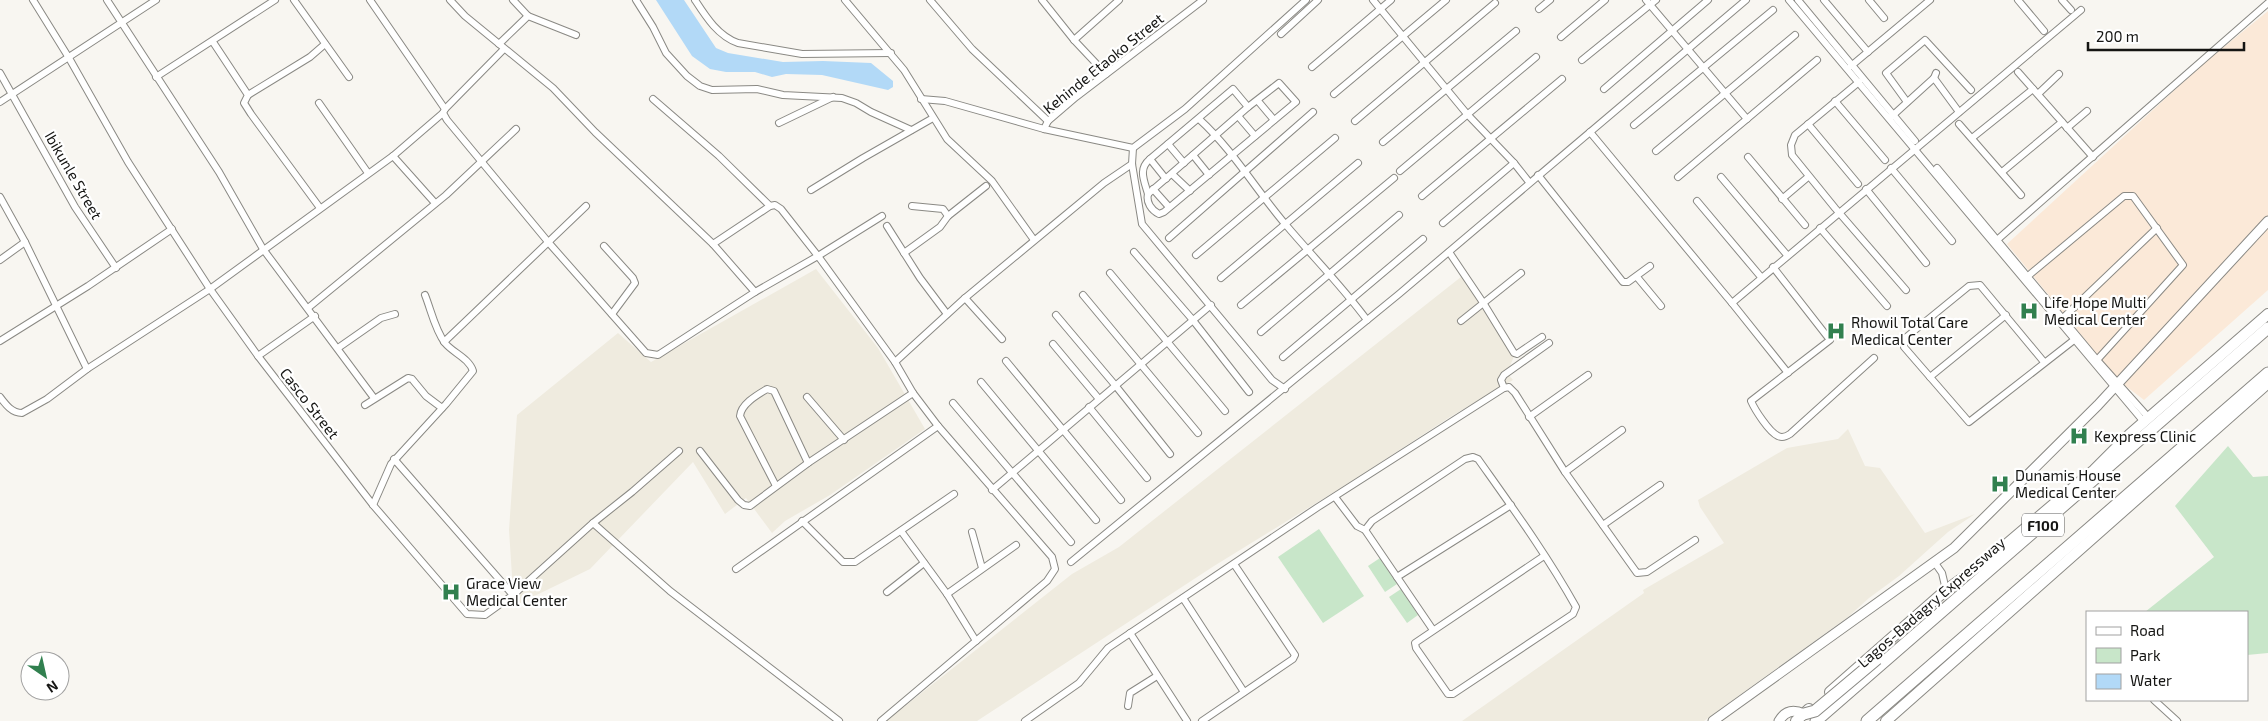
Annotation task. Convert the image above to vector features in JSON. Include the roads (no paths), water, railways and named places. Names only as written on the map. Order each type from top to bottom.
[{"type":"highway","name":"Lagos-Badagry Expressway","points":[[1816,721],[2268,328]]},
{"type":"highway","name":"F100","points":[[1867,721],[2268,374]]},
{"type":"highway","points":[[1800,718],[1815,711],[1943,604],[2027,538]]},
{"type":"highway","points":[[1876,721],[1909,693],[2057,555]]},
{"type":"main road","points":[[2117,387],[2268,221]]},
{"type":"main road","points":[[1719,721],[1936,565],[1999,510],[2268,227]]},
{"type":"main road","name":"Lagos-Badagry Expressway","points":[[1800,718],[1950,587],[1989,559],[2079,482],[2146,420],[2268,314]]},
{"type":"main road","points":[[1886,721],[2268,383]]},
{"type":"main road","points":[[1714,721],[1936,565]]},
{"type":"main road","points":[[1779,721],[1787,713],[1796,711],[1800,718]]},
{"type":"street","name":"Casco Street","points":[[33,0],[69,58],[128,162],[210,289],[258,356],[373,505],[467,614],[485,615],[513,595],[592,523],[680,451]]},
{"type":"street","points":[[107,0],[219,172],[263,249],[374,398]]},
{"type":"street","points":[[0,102],[156,0]]},
{"type":"street","points":[[156,77],[275,0]]},
{"type":"street","points":[[294,0],[350,77]]},
{"type":"street","points":[[370,0],[444,111],[482,161],[549,243],[646,353],[658,355],[755,292],[882,216]]},
{"type":"street","points":[[450,0],[501,46],[553,88],[594,132],[713,244],[755,292]]},
{"type":"street","points":[[512,0],[528,16],[576,36]]},
{"type":"street","points":[[636,0],[666,53],[687,76],[700,86],[712,90],[757,89],[783,95],[833,97],[856,103],[911,130]]},
{"type":"street","points":[[695,0],[720,32],[728,39],[738,43],[802,54],[891,53]]},
{"type":"street","points":[[845,0],[904,70],[921,99],[954,147],[992,181],[1034,240]]},
{"type":"street","points":[[930,0],[972,49],[1048,121]]},
{"type":"street","points":[[1042,0],[1074,40],[1106,74]]},
{"type":"street","points":[[1074,40],[1119,0]]},
{"type":"street","name":"Kehinde Etaoko Street","points":[[1044,130],[1048,121],[1203,0]]},
{"type":"street","points":[[921,99],[945,101],[1044,130],[1133,148],[1185,109],[1306,0]]},
{"type":"street","points":[[1280,34],[1318,0]]},
{"type":"street","points":[[1373,0],[1467,114],[1514,163],[1529,182]]},
{"type":"street","points":[[1334,94],[1446,0]]},
{"type":"street","points":[[1539,9],[1550,0]]},
{"type":"street","points":[[1560,37],[1605,0]]},
{"type":"street","points":[[1582,60],[1648,2],[1656,0]]},
{"type":"street","points":[[1604,89],[1708,0]]},
{"type":"street","points":[[1071,562],[1285,389],[1449,252],[1529,182],[1688,51],[1746,0]]},
{"type":"street","points":[[1789,0],[1892,116],[2074,340],[2146,420]]},
{"type":"street","points":[[1798,0],[1850,67],[1859,82],[1892,116]]},
{"type":"street","points":[[1824,0],[1868,52]]},
{"type":"street","points":[[1869,0],[1884,18]]},
{"type":"street","points":[[1850,67],[1930,0]]},
{"type":"street","points":[[2018,0],[2044,31]]},
{"type":"street","points":[[2062,0],[2071,10]]},
{"type":"street","points":[[1997,240],[2267,6],[2260,0]]},
{"type":"street","points":[[1312,67],[1387,1]]},
{"type":"street","points":[[1648,2],[1747,119]]},
{"type":"street","points":[[1355,121],[1495,3]]},
{"type":"street","points":[[1634,125],[1773,10]]},
{"type":"street","points":[[1732,302],[2081,10]]},
{"type":"street","points":[[0,397],[11,409],[22,413],[47,399],[87,369],[210,289],[393,156],[444,111],[528,16]]},
{"type":"street","points":[[1383,142],[1445,88],[1516,31]]},
{"type":"street","points":[[1656,151],[1795,34]]},
{"type":"street","points":[[1907,102],[1886,73],[1925,40],[1971,90]]},
{"type":"street","points":[[212,42],[248,96]]},
{"type":"street","points":[[320,208],[244,103],[248,96],[310,57],[325,44]]},
{"type":"street","points":[[1400,171],[1536,57]]},
{"type":"street","points":[[1678,177],[1817,60]]},
{"type":"street","points":[[2018,72],[2093,157]]},
{"type":"street","name":"Ibikunle Street","points":[[0,73],[76,207],[116,268]]},
{"type":"street","points":[[1972,138],[2059,74]]},
{"type":"street","points":[[1892,116],[1935,76],[1959,112]]},
{"type":"street","points":[[1422,196],[1562,79]]},
{"type":"street","points":[[1859,82],[1795,135],[1791,145],[1794,160],[1906,290]]},
{"type":"street","points":[[1279,83],[1296,102],[1190,192],[1164,212],[1159,214],[1154,212],[1149,205],[1151,191],[1248,107],[1279,83]]},
{"type":"street","points":[[1169,208],[1151,191],[1142,173],[1145,164],[1233,89],[1248,107]]},
{"type":"street","points":[[779,123],[833,97]]},
{"type":"street","points":[[653,99],[719,156],[770,206]]},
{"type":"street","points":[[1258,100],[1274,120]]},
{"type":"street","points":[[1835,101],[1885,160]]},
{"type":"street","points":[[319,103],[368,173]]},
{"type":"street","points":[[2067,128],[2087,110]]},
{"type":"street","points":[[1169,238],[1313,112]]},
{"type":"street","points":[[1238,116],[1255,136]]},
{"type":"street","points":[[811,190],[934,118]]},
{"type":"street","points":[[1199,118],[1216,134],[1286,225],[1331,273],[1367,320]]},
{"type":"street","points":[[2002,172],[2062,122]]},
{"type":"street","points":[[1808,124],[1858,184]]},
{"type":"street","points":[[1959,124],[2021,194]]},
{"type":"street","points":[[308,308],[435,203],[516,129]]},
{"type":"street","points":[[1590,132],[1732,302],[1788,373]]},
{"type":"street","points":[[1196,255],[1335,138]]},
{"type":"street","points":[[1168,144],[1184,163]]},
{"type":"street","points":[[1917,147],[2028,276],[2117,387]]},
{"type":"street","points":[[1133,148],[1132,164],[1142,224],[1272,380],[1285,389]]},
{"type":"street","points":[[1193,155],[1209,175]]},
{"type":"street","points":[[393,156],[435,203]]},
{"type":"street","points":[[1748,157],[1805,225]]},
{"type":"street","points":[[1150,158],[1166,179]]},
{"type":"street","points":[[1221,278],[1358,163]]},
{"type":"street","points":[[1443,223],[1514,163]]},
{"type":"street","points":[[895,362],[965,298],[1034,240],[1104,183],[1132,164]]},
{"type":"street","points":[[1891,168],[1952,241]]},
{"type":"street","points":[[1172,174],[1190,192]]},
{"type":"street","points":[[1538,175],[1575,220],[1619,279],[1623,282],[1628,282],[1650,266]]},
{"type":"street","points":[[1721,177],[1787,255]]},
{"type":"street","points":[[1782,198],[1808,177]]},
{"type":"street","points":[[1241,305],[1394,178]]},
{"type":"street","points":[[904,253],[932,234],[948,216],[986,186]]},
{"type":"street","points":[[1866,189],[1926,263]]},
{"type":"street","points":[[0,196],[25,242],[87,369]]},
{"type":"street","points":[[2028,276],[2124,196],[2133,196],[2183,265],[2097,360]]},
{"type":"street","points":[[1697,201],[1761,277]]},
{"type":"street","points":[[444,342],[586,206]]},
{"type":"street","points":[[713,244],[770,206],[778,206],[818,256],[895,362],[913,393],[938,426],[1052,557],[1055,563],[1055,569],[1047,581],[881,721]]},
{"type":"street","points":[[912,206],[938,207],[944,209],[948,216]]},
{"type":"street","points":[[1261,332],[1399,215]]},
{"type":"street","points":[[887,226],[947,314]]},
{"type":"street","points":[[1820,228],[1887,306]]},
{"type":"street","points":[[2063,318],[2157,228]]},
{"type":"street","points":[[0,341],[116,268],[172,229]]},
{"type":"street","points":[[1283,358],[1423,239]]},
{"type":"street","points":[[0,260],[25,242]]},
{"type":"street","points":[[604,246],[633,278],[635,283],[612,314]]},
{"type":"street","points":[[1134,252],[1192,320],[1249,392]]},
{"type":"street","points":[[1449,252],[1514,353],[1517,354],[1542,337]]},
{"type":"street","points":[[1773,267],[1830,340],[1751,401],[1758,414],[1778,436],[1790,434],[1874,358]]},
{"type":"street","points":[[1110,273],[1225,411]]},
{"type":"street","points":[[1461,321],[1521,273]]},
{"type":"street","points":[[1637,277],[1661,306]]},
{"type":"street","points":[[2044,362],[1980,285],[1969,286],[1904,339],[1904,347],[1969,422],[2074,340]]},
{"type":"street","points":[[373,505],[394,459],[442,408],[473,370],[467,361],[444,342],[425,295]]},
{"type":"street","points":[[1083,295],[1198,433]]},
{"type":"street","points":[[965,298],[1002,338]]},
{"type":"street","points":[[992,490],[1211,305]]},
{"type":"street","points":[[338,348],[381,318],[395,314]]},
{"type":"street","points":[[1056,315],[1170,454]]},
{"type":"street","points":[[1930,377],[2006,315]]},
{"type":"street","points":[[258,356],[314,316]]},
{"type":"street","points":[[1504,388],[1501,382],[1504,375],[1549,343]]},
{"type":"street","points":[[1053,344],[1099,399]]},
{"type":"street","points":[[1006,360],[1121,500]]},
{"type":"street","points":[[1529,417],[1588,375]]},
{"type":"street","points":[[364,405],[408,378],[412,379],[426,396],[442,408]]},
{"type":"street","points":[[981,382],[1037,452],[1096,520]]},
{"type":"street","points":[[1027,720],[1079,683],[1101,654],[1130,633],[1504,388],[1512,389],[1565,472],[1637,572],[1647,572],[1695,540]]},
{"type":"street","points":[[776,486],[740,416],[743,408],[760,393],[767,389],[774,391],[808,463]]},
{"type":"street","points":[[700,451],[744,505],[750,506],[808,463],[913,393]]},
{"type":"street","points":[[807,397],[844,440]]},
{"type":"street","points":[[953,403],[1071,542]]},
{"type":"street","points":[[1089,407],[1148,478]]},
{"type":"street","points":[[736,569],[938,426]]},
{"type":"street","points":[[1565,472],[1622,430]]},
{"type":"street","points":[[1365,530],[1372,521],[1473,456],[1478,459],[1511,505],[1544,556],[1576,607],[1573,614],[1453,694],[1448,694],[1416,648],[1415,643],[1544,556]]},
{"type":"street","points":[[394,459],[513,595]]},
{"type":"street","points":[[1602,525],[1660,485]]},
{"type":"street","points":[[802,521],[843,562],[855,562],[954,494]]},
{"type":"street","points":[[1335,497],[1356,526],[1365,530],[1433,630]]},
{"type":"street","points":[[1397,577],[1511,505]]},
{"type":"street","points":[[592,523],[678,597],[839,721]]},
{"type":"street","points":[[901,531],[947,594],[976,641]]},
{"type":"street","points":[[972,532],[982,568]]},
{"type":"street","points":[[947,594],[1016,545]]},
{"type":"street","points":[[887,592],[924,563]]},
{"type":"street","points":[[1202,721],[1294,659],[1295,655],[1234,564]]},
{"type":"street","points":[[1936,565],[1950,587]]},
{"type":"street","points":[[1183,598],[1244,692]]},
{"type":"street","points":[[1130,633],[1187,721]]},
{"type":"street","points":[[1128,706],[1130,693],[1157,676]]},
{"type":"street","points":[[2155,701],[2177,721]]},
{"type":"water","points":[[656,0],[684,0],[716,48],[728,53],[783,62],[871,63],[893,81],[893,87],[888,90],[822,75],[786,74],[772,77],[755,72],[726,72],[710,69],[692,56]]},
{"type":"place","name":"Life Hope Multi Medical Center","points":[[2029,311]]},
{"type":"place","name":"Rhowil Total Care Medical Center","points":[[1836,331]]},
{"type":"place","name":"Kexpress Clinic","points":[[2079,436]]},
{"type":"place","name":"Dunamis House Medical Center","points":[[2000,484]]},
{"type":"place","name":"Grace View Medical Center","points":[[451,592]]}]
